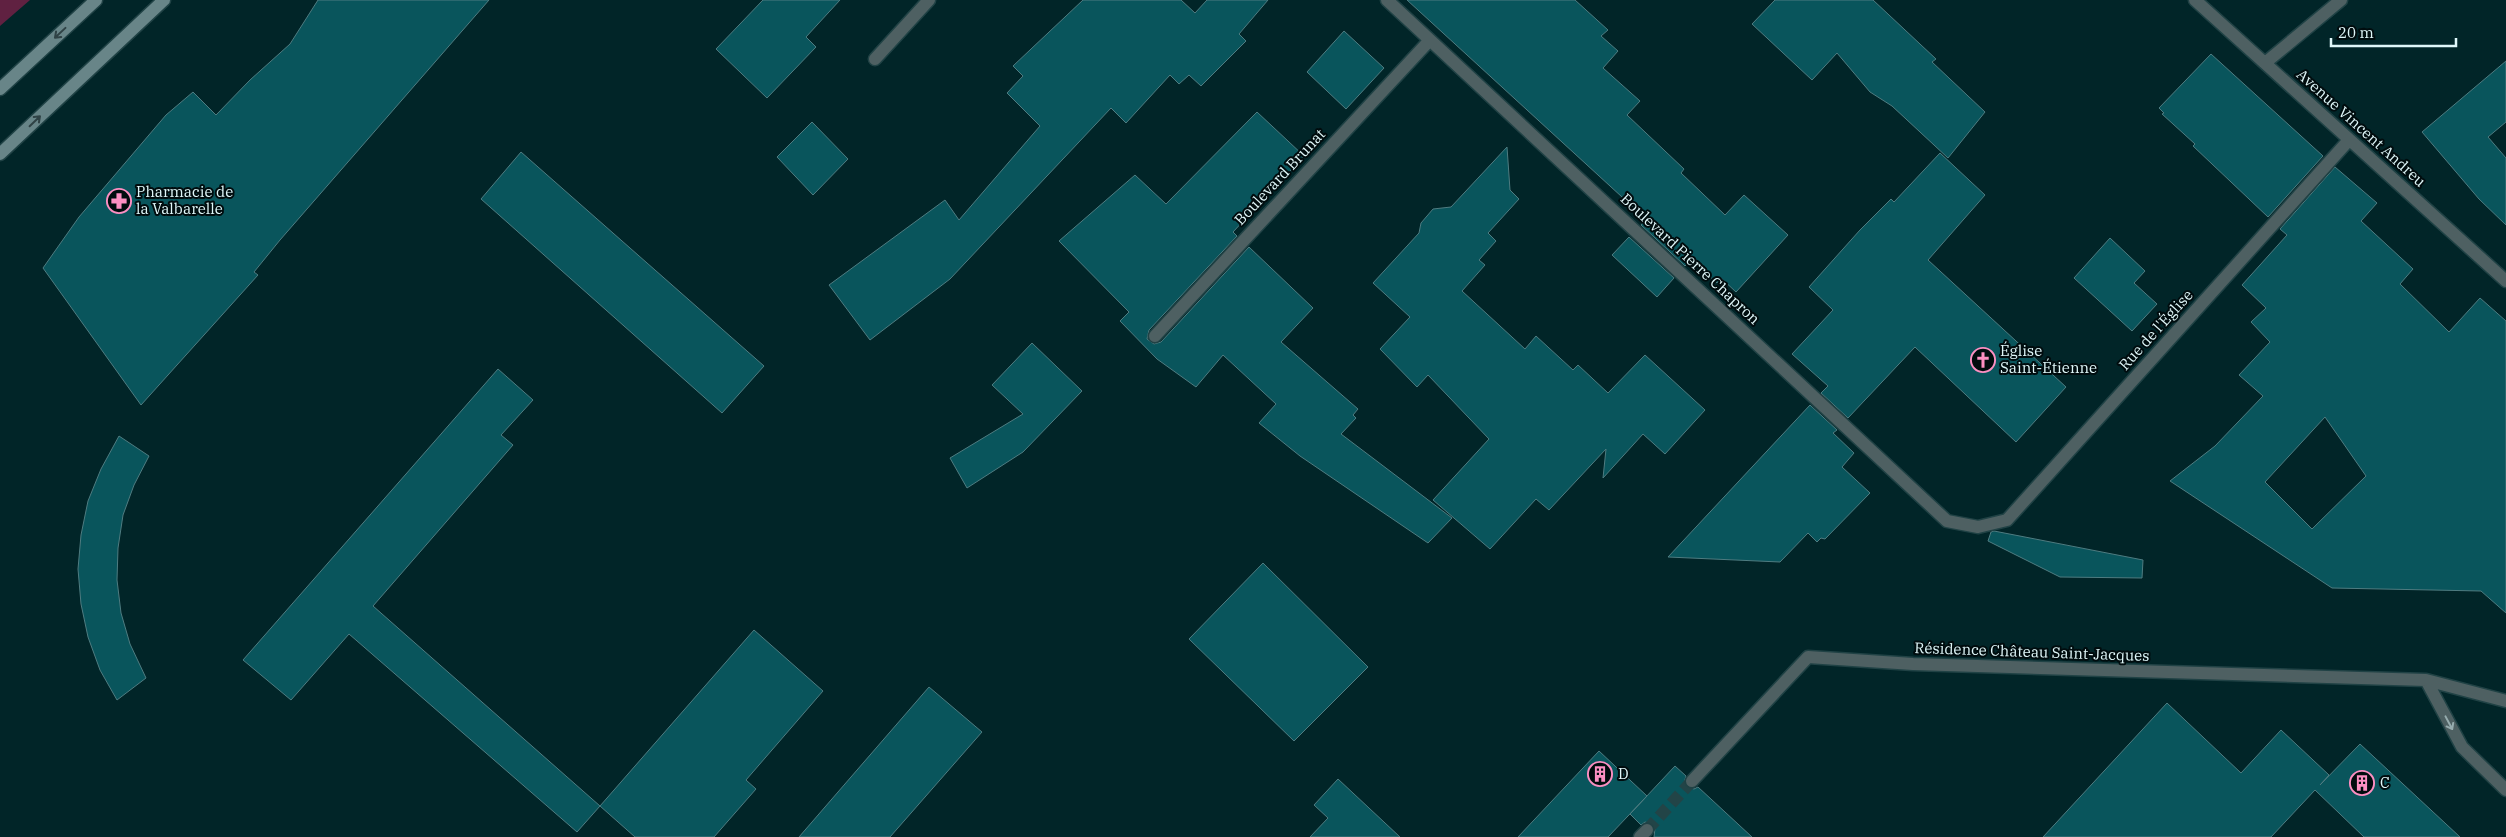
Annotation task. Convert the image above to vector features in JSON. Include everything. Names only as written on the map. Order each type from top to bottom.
[{"type":"street","points":[[0,89],[96,0]]},
{"type":"street","points":[[0,154],[164,0]]},
{"type":"street","points":[[874,59],[929,0]]},
{"type":"street","name":"Boulevard Pierre Chapron","points":[[1387,0],[1947,521],[1978,527]]},
{"type":"street","name":"Avenue Vincent Andreu","points":[[2195,0],[2506,281]]},
{"type":"street","points":[[2265,63],[2341,0]]},
{"type":"street","name":"Boulevard Brunat","points":[[1154,336],[1430,40]]},
{"type":"street","name":"Rue de l'Église","points":[[1978,527],[2007,520],[2349,140]]},
{"type":"street","name":"Résidence Château Saint-Jacques","points":[[1692,781],[1808,657],[1923,665],[2426,680],[2506,701]]},
{"type":"street","points":[[2426,680],[2462,747],[2506,790]]},
{"type":"shaded area","points":[[0,0],[30,0],[0,26]]},
{"type":"building","points":[[318,0],[489,0],[280,240],[254,272],[258,275],[141,405],[43,268],[79,217],[166,115],[193,92],[216,115],[250,80],[290,44]]},
{"type":"building","points":[[763,0],[840,0],[806,37],[816,47],[767,98],[716,49]]},
{"type":"building","points":[[1083,0],[1181,0],[1195,13],[1207,0],[1268,0],[1239,34],[1246,41],[1201,86],[1189,75],[1179,84],[1170,75],[1126,123],[1111,108],[950,279],[870,340],[829,285],[945,200],[959,220],[1040,126],[1007,93],[1023,76],[1013,66]]},
{"type":"building","points":[[1407,0],[1575,0],[1608,30],[1601,36],[1618,51],[1603,68],[1640,101],[1627,115],[1684,169],[1681,173],[1725,215],[1744,195],[1788,235],[1736,292],[1721,278],[1717,283],[1691,260],[1685,266],[1641,225],[1646,219]]},
{"type":"building","points":[[1775,0],[1873,0],[1936,59],[1932,62],[1985,112],[1948,158],[1892,106],[1870,92],[1837,53],[1812,80],[1752,24]]},
{"type":"building","points":[[1344,31],[1384,68],[1346,109],[1307,72]]},
{"type":"building","points":[[2211,54],[2323,156],[2268,217],[2193,146],[2195,144],[2162,114],[2164,113],[2159,108]]},
{"type":"building","points":[[2506,61],[2506,122],[2488,137],[2506,158],[2506,225],[2479,199],[2422,132]]},
{"type":"building","points":[[1257,112],[1304,156],[1233,232],[1237,236],[1149,330],[1147,339],[1154,344],[1161,342],[1249,247],[1313,308],[1281,342],[1358,409],[1353,415],[1356,418],[1341,434],[1452,518],[1428,543],[1300,456],[1259,423],[1276,404],[1223,355],[1196,387],[1157,359],[1120,321],[1129,312],[1059,241],[1135,175],[1166,204]]},
{"type":"building","points":[[812,122],[848,159],[813,195],[777,157]]},
{"type":"building","points":[[1507,147],[1510,190],[1519,199],[1488,233],[1496,241],[1479,260],[1485,265],[1462,291],[1525,349],[1536,336],[1573,370],[1578,365],[1608,393],[1645,355],[1705,410],[1665,454],[1643,434],[1603,478],[1606,449],[1549,510],[1536,499],[1490,549],[1433,500],[1489,439],[1428,375],[1417,387],[1380,349],[1410,317],[1373,283],[1419,233],[1421,223],[1433,209],[1451,207]]},
{"type":"building","points":[[521,152],[764,366],[722,413],[481,199]]},
{"type":"building","points":[[1940,153],[1985,195],[1928,260],[2066,387],[2016,442],[1915,347],[1848,418],[1821,393],[1828,386],[1792,354],[1833,310],[1809,287],[1860,230],[1891,199],[1894,202]]},
{"type":"building","points":[[2335,167],[2377,203],[2361,221],[2413,269],[2400,284],[2449,332],[2480,298],[2506,321],[2506,613],[2481,591],[2332,588],[2170,481],[2215,446],[2263,396],[2239,375],[2270,342],[2251,322],[2266,308],[2242,285],[2287,235],[2280,229]],"holes":[[[2325,417],[2366,476],[2312,529],[2265,482]]]},
{"type":"building","points":[[1629,237],[1674,278],[1657,297],[1612,255]]},
{"type":"building","points":[[2110,238],[2145,271],[2134,283],[2157,304],[2132,331],[2074,278]]},
{"type":"building","points":[[1032,343],[1082,391],[1023,452],[967,488],[950,458],[1023,414],[992,385]]},
{"type":"building","points":[[498,369],[533,400],[501,435],[513,445],[373,606],[600,806],[577,832],[349,634],[291,700],[243,660]]},
{"type":"building","points":[[1810,405],[1837,430],[1833,433],[1854,453],[1842,467],[1870,493],[1825,539],[1821,538],[1817,542],[1808,533],[1780,562],[1668,557]]},
{"type":"building","points":[[119,436],[149,456],[134,485],[123,515],[118,548],[117,580],[121,613],[130,644],[146,678],[117,700],[100,670],[88,637],[81,604],[78,569],[81,535],[88,501],[101,469]]},
{"type":"building","points":[[1994,531],[2143,560],[2142,578],[2060,577],[1988,541],[1991,532]]},
{"type":"building","points":[[1263,563],[1368,667],[1294,741],[1189,639]]},
{"type":"building","points":[[754,630],[823,691],[746,780],[756,789],[714,837],[635,837],[600,806]]},
{"type":"building","points":[[929,687],[982,732],[890,837],[799,837]]},
{"type":"building","points":[[2167,703],[2241,773],[2281,730],[2329,775],[2320,785],[2360,744],[2460,837],[2364,837],[2315,790],[2271,837],[2043,837]]},
{"type":"building","name":"D","points":[[1599,751],[1647,796],[1608,837],[1518,837]]},
{"type":"building","points":[[1675,766],[1686,776],[1684,783],[1687,787],[1694,789],[1698,787],[1752,837],[1654,837],[1655,828],[1652,824],[1645,822],[1641,825],[1630,814]]},
{"type":"building","points":[[1338,779],[1400,837],[1310,837],[1328,818],[1314,805]]},
{"type":"tunnel","points":[[1647,830],[1692,781]]},
{"type":"place","name":"Pharmacie de la Valbarelle","points":[[119,201]]},
{"type":"place","name":"Église Saint-Étienne","points":[[1983,360]]},
{"type":"place","name":"D","points":[[1600,774]]},
{"type":"place","name":"C","points":[[2362,783]]}]
